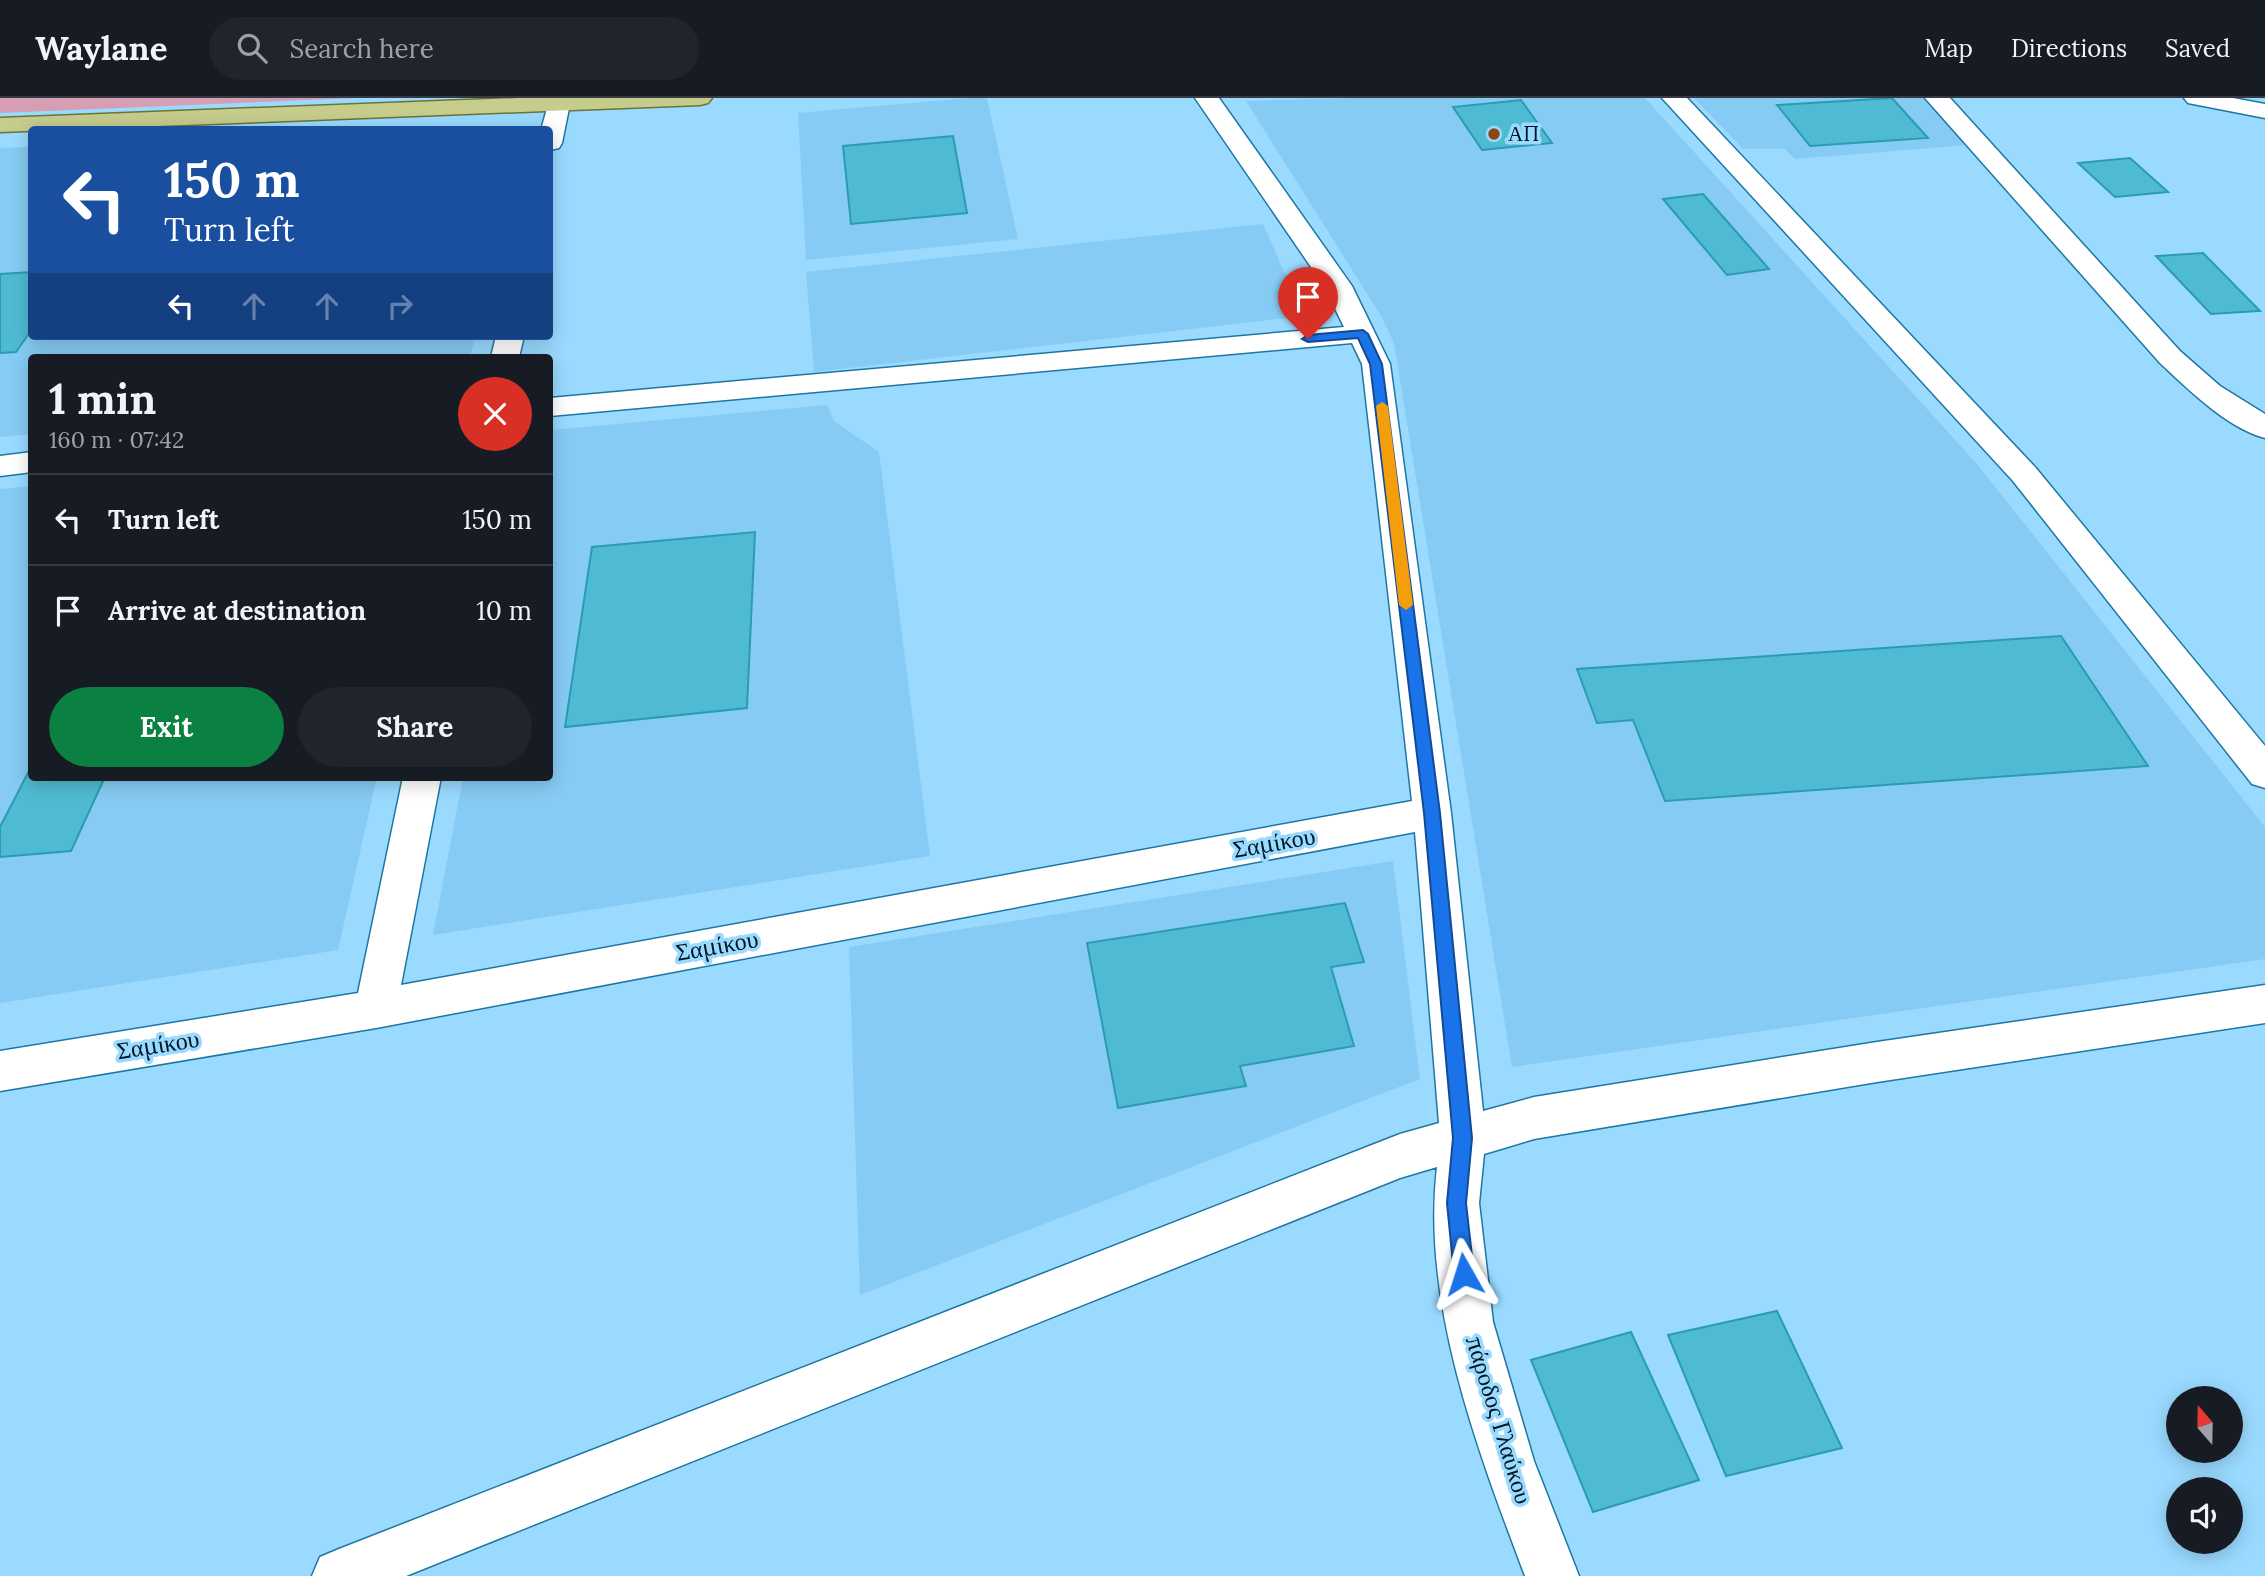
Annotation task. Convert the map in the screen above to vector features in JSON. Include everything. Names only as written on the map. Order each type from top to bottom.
[{"type":"main road","points":[[0,125],[700,98]]},
{"type":"street","name":"πάροδος Γλαύκου","points":[[1207,98],[1338,286],[1376,364],[1432,813],[1463,1138],[1456,1203],[1469,1322],[1508,1461],[1552,1576]]},
{"type":"street","points":[[1674,98],[2024,474],[2265,773]]},
{"type":"street","points":[[1937,98],[2170,357],[2210,393],[2265,428]]},
{"type":"street","points":[[2207,101],[2265,111]]},
{"type":"street","points":[[553,128],[558,103]]},
{"type":"street","points":[[553,407],[1363,334]]},
{"type":"street","points":[[0,466],[28,462]]},
{"type":"street","points":[[376,1009],[421,781]]},
{"type":"street","name":"Σαμίκου","points":[[0,1071],[376,1009],[1432,813]]},
{"type":"street","points":[[339,1576],[1400,1156],[1548,1116],[1877,1062],[2265,1004]]},
{"type":"shaded area","points":[[0,98],[354,98],[0,113]]},
{"type":"shaded area","points":[[987,98],[1018,239],[806,260],[798,113]]},
{"type":"shaded area","points":[[1356,98],[1645,98],[1977,464],[2265,827],[2265,959],[1512,1067],[1394,343],[1381,316],[1246,101]]},
{"type":"shaded area","points":[[1694,98],[1924,98],[1968,145],[1795,159],[1785,149],[1743,149]]},
{"type":"shaded area","points":[[28,147],[28,340],[474,340],[471,354],[28,354],[28,434],[0,437],[0,148]]},
{"type":"shaded area","points":[[1263,224],[1304,316],[814,372],[806,272]]},
{"type":"shaded area","points":[[827,405],[834,421],[879,452],[930,856],[433,935],[462,781],[553,781],[553,430]]},
{"type":"shaded area","points":[[28,486],[28,781],[376,781],[338,950],[0,1003],[0,489]]},
{"type":"shaded area","points":[[1393,861],[1420,1079],[860,1295],[849,947]]},
{"type":"building","points":[[1892,98],[1928,138],[1810,146],[1777,105]]},
{"type":"building","points":[[1521,100],[1552,143],[1482,150],[1453,107]]},
{"type":"building","points":[[953,136],[967,213],[851,224],[843,146]]},
{"type":"building","points":[[2130,158],[2168,192],[2115,197],[2078,163]]},
{"type":"building","points":[[1703,194],[1769,269],[1727,275],[1663,199]]},
{"type":"building","points":[[2203,253],[2260,311],[2211,314],[2156,256]]},
{"type":"building","points":[[28,272],[28,335],[16,352],[0,353],[0,274]]},
{"type":"building","points":[[755,532],[747,708],[565,727],[592,547]]},
{"type":"building","points":[[2061,636],[2148,766],[1665,801],[1633,720],[1597,723],[1577,669]]},
{"type":"building","points":[[28,773],[28,781],[103,781],[71,851],[0,857],[0,827]]},
{"type":"building","points":[[1345,903],[1364,962],[1331,967],[1354,1046],[1240,1066],[1246,1086],[1118,1108],[1087,943]]},
{"type":"building","points":[[1777,1311],[1842,1448],[1726,1476],[1668,1335]]},
{"type":"building","points":[[1631,1332],[1699,1480],[1593,1512],[1531,1360]]},
{"type":"slow traffic","points":[[1382,406],[1406,605]]},
{"type":"place","name":"ΑΠ","points":[[1494,134]]},
{"type":"route","points":[[1308,339],[1363,334],[1376,364],[1432,813],[1463,1138],[1456,1203],[1464,1274]]}]
